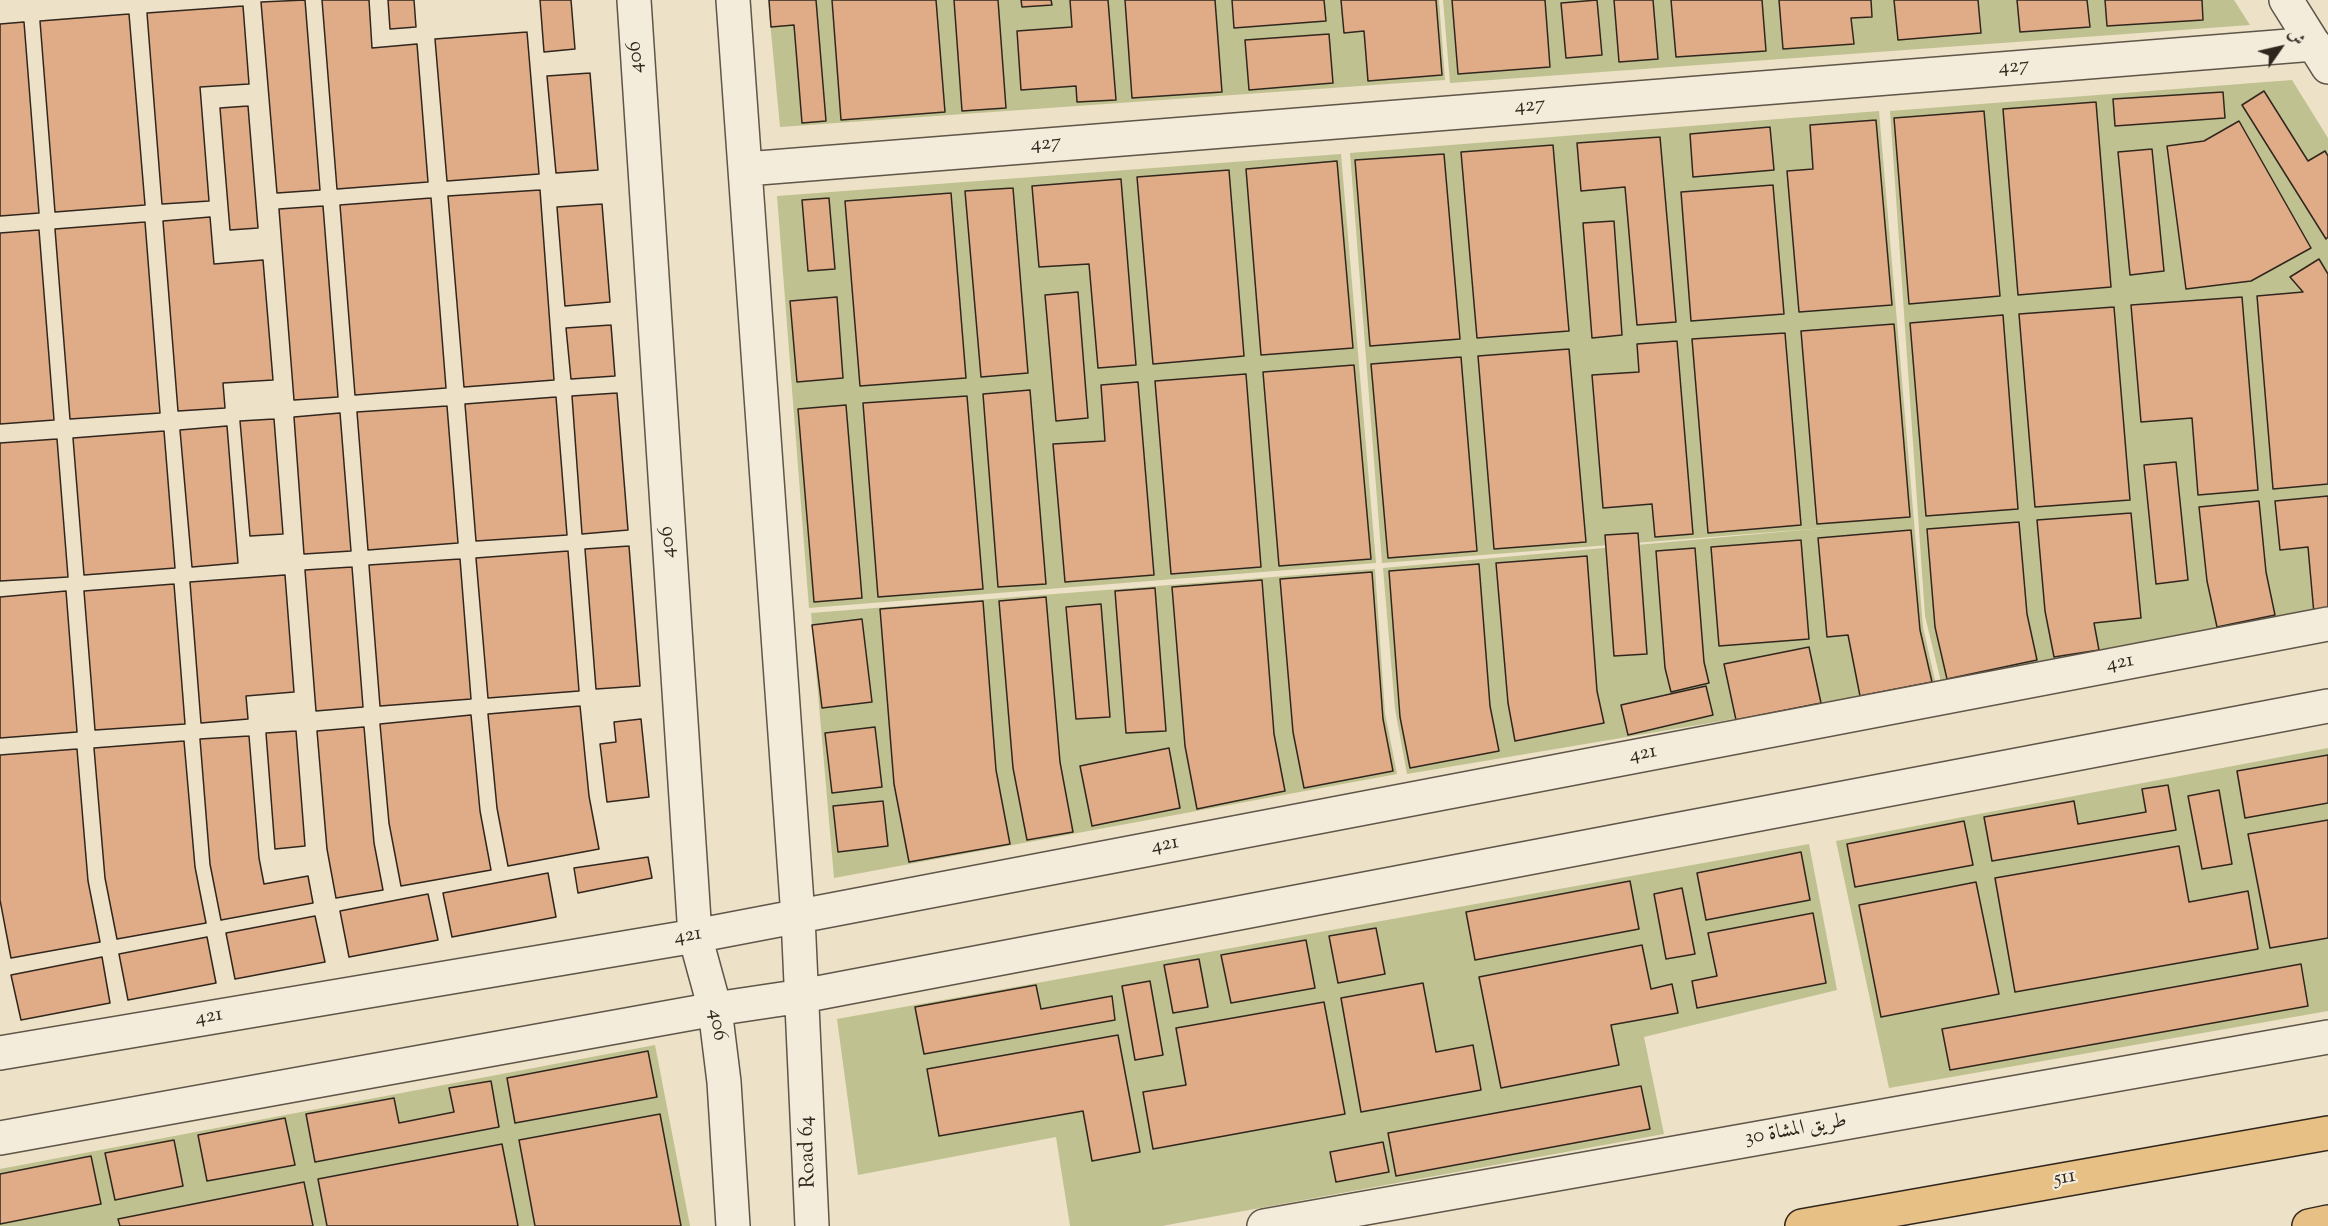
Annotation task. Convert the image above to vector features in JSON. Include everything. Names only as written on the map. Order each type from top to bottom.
[{"type":"main road","name":"511","points":[[1802,1226],[2328,1133]]},
{"type":"main road","points":[[2309,1226],[2328,1222]]},
{"type":"street","name":"406","points":[[634,0],[695,936],[715,1009],[724,1082],[733,1226]]},
{"type":"street","points":[[733,0],[802,996]]},
{"type":"street","points":[[2286,0],[2321,56]]},
{"type":"street","name":"427","points":[[746,169],[2321,56]]},
{"type":"street","name":"421","points":[[0,1053],[695,936],[2328,624]]},
{"type":"street","points":[[0,1138],[715,1009],[802,996],[2328,706]]},
{"type":"street","name":"Road 64","points":[[802,996],[812,1226]]},
{"type":"street","name":"طريق المشاة 30","points":[[1264,1226],[2328,1036]]},
{"type":"green space","points":[[768,0],[1439,0],[1445,80],[780,127]]},
{"type":"green space","points":[[1443,0],[2234,0],[2250,25],[1450,83]]},
{"type":"green space","points":[[2292,80],[2328,138],[2328,616],[1942,686],[1925,616],[1890,111]]},
{"type":"green space","points":[[1879,111],[1923,627],[1936,685],[1407,774],[1395,709],[1383,568],[1824,528],[1382,563],[1350,153]]},
{"type":"green space","points":[[1341,154],[1376,563],[809,608],[777,196]]},
{"type":"green space","points":[[1375,569],[1385,713],[1397,774],[834,878],[811,613]]},
{"type":"green space","points":[[2328,748],[2328,1011],[1889,1088],[1836,841]]},
{"type":"green space","points":[[1809,844],[1837,990],[1644,1037],[1664,1134],[1162,1226],[1070,1226],[1056,1137],[858,1175],[837,1019]]},
{"type":"green space","points":[[655,1045],[690,1226],[0,1226],[0,1169]]},
{"type":"building","points":[[305,0],[320,190],[277,193],[261,2]]},
{"type":"building","points":[[322,0],[369,0],[372,48],[417,44],[428,182],[337,189]]},
{"type":"building","points":[[388,0],[414,0],[416,27],[390,29]]},
{"type":"building","points":[[540,0],[571,0],[575,49],[544,52]]},
{"type":"building","points":[[769,0],[816,0],[826,121],[802,123],[794,25],[771,27]]},
{"type":"building","points":[[832,0],[936,0],[945,112],[841,120]]},
{"type":"building","points":[[954,0],[998,0],[1006,108],[962,111]]},
{"type":"building","points":[[1021,0],[1051,0],[1052,5],[1022,7]]},
{"type":"building","points":[[1070,0],[1108,0],[1116,100],[1077,102],[1076,86],[1021,90],[1017,31],[1072,27]]},
{"type":"building","points":[[1125,0],[1215,0],[1222,92],[1132,98]]},
{"type":"building","points":[[1232,0],[1324,0],[1326,21],[1234,28]]},
{"type":"building","points":[[1341,0],[1436,0],[1442,75],[1368,81],[1364,31],[1344,33]]},
{"type":"building","points":[[1452,0],[1545,0],[1550,67],[1458,74]]},
{"type":"building","points":[[1597,0],[1602,55],[1566,58],[1561,3]]},
{"type":"building","points":[[1614,0],[1653,0],[1658,59],[1619,62]]},
{"type":"building","points":[[1671,0],[1762,0],[1766,51],[1676,57]]},
{"type":"building","points":[[1779,0],[1871,0],[1872,17],[1851,18],[1854,44],[1783,49]]},
{"type":"building","points":[[1894,0],[1978,0],[1981,33],[1898,40]]},
{"type":"building","points":[[2017,0],[2087,0],[2090,27],[2020,32]]},
{"type":"building","points":[[2105,0],[2202,0],[2203,20],[2107,26]]},
{"type":"building","points":[[243,6],[249,84],[200,87],[209,201],[162,204],[147,13]]},
{"type":"building","points":[[129,14],[145,205],[55,212],[40,21]]},
{"type":"building","points":[[24,22],[39,213],[0,216],[0,24]]},
{"type":"building","points":[[527,32],[539,174],[447,181],[435,39]]},
{"type":"building","points":[[1329,34],[1333,83],[1249,90],[1245,40]]},
{"type":"building","points":[[590,73],[598,170],[556,173],[547,76]]},
{"type":"building","points":[[2264,91],[2308,161],[2325,151],[2328,156],[2328,237],[2326,239],[2242,105]]},
{"type":"building","points":[[2223,92],[2225,118],[2115,126],[2113,99]]},
{"type":"building","points":[[2096,102],[2111,287],[2018,295],[2003,109]]},
{"type":"building","points":[[248,106],[258,228],[230,230],[220,108]]},
{"type":"building","points":[[1984,111],[2000,296],[1909,304],[1894,118]]},
{"type":"building","points":[[1876,120],[1892,305],[1799,312],[1787,171],[1813,169],[1810,125]]},
{"type":"building","points":[[2239,121],[2311,248],[2251,281],[2186,289],[2167,146],[2204,141]]},
{"type":"building","points":[[1770,127],[1774,170],[1693,177],[1690,134]]},
{"type":"building","points":[[1660,137],[1676,322],[1637,325],[1625,187],[1581,191],[1577,143]]},
{"type":"building","points":[[1553,145],[1569,331],[1477,338],[1461,152]]},
{"type":"building","points":[[2152,149],[2164,271],[2130,275],[2118,152]]},
{"type":"building","points":[[1444,154],[1460,339],[1370,346],[1355,160]]},
{"type":"building","points":[[1337,161],[1353,348],[1261,355],[1246,169]]},
{"type":"building","points":[[1229,170],[1244,356],[1153,364],[1137,177]]},
{"type":"building","points":[[1121,179],[1136,365],[1098,368],[1089,264],[1039,267],[1032,186]]},
{"type":"building","points":[[1773,185],[1784,314],[1691,321],[1681,192]]},
{"type":"building","points":[[1013,188],[1028,373],[981,377],[965,191]]},
{"type":"building","points":[[540,190],[554,380],[464,387],[448,196]]},
{"type":"building","points":[[951,193],[966,378],[860,386],[845,201]]},
{"type":"building","points":[[431,198],[446,388],[355,395],[340,205]]},
{"type":"building","points":[[829,198],[835,269],[808,271],[802,200]]},
{"type":"building","points":[[602,204],[610,302],[565,306],[557,207]]},
{"type":"building","points":[[323,206],[338,397],[294,400],[279,209]]},
{"type":"building","points":[[210,217],[214,264],[263,260],[273,380],[223,383],[225,408],[178,411],[163,221]]},
{"type":"building","points":[[1614,221],[1622,335],[1592,338],[1583,223]]},
{"type":"building","points":[[145,222],[160,413],[70,419],[55,229]]},
{"type":"building","points":[[39,230],[54,420],[0,424],[0,233]]},
{"type":"building","points":[[2319,259],[2328,274],[2328,484],[2273,489],[2257,296],[2303,292],[2290,277]]},
{"type":"building","points":[[1078,292],[1088,418],[1056,421],[1045,295]]},
{"type":"building","points":[[837,297],[843,378],[797,382],[790,301]]},
{"type":"building","points":[[2242,297],[2258,490],[2198,495],[2192,418],[2141,422],[2131,305]]},
{"type":"building","points":[[2114,307],[2130,500],[2035,507],[2019,314]]},
{"type":"building","points":[[2003,315],[2018,509],[1926,516],[1910,323]]},
{"type":"building","points":[[1894,324],[1910,517],[1817,524],[1801,331]]},
{"type":"building","points":[[611,325],[615,376],[571,379],[566,328]]},
{"type":"building","points":[[1785,333],[1801,525],[1708,533],[1692,339]]},
{"type":"building","points":[[1677,341],[1693,534],[1655,537],[1652,504],[1603,508],[1592,375],[1639,372],[1637,344]]},
{"type":"building","points":[[1569,349],[1586,542],[1494,549],[1478,356]]},
{"type":"building","points":[[1461,357],[1477,551],[1388,558],[1371,364]]},
{"type":"building","points":[[1354,365],[1371,559],[1279,566],[1263,372]]},
{"type":"building","points":[[1246,374],[1261,567],[1171,574],[1155,381]]},
{"type":"building","points":[[1138,382],[1154,575],[1065,582],[1053,444],[1105,441],[1101,385]]},
{"type":"building","points":[[1030,390],[1046,584],[998,587],[983,394]]},
{"type":"building","points":[[617,393],[628,530],[582,534],[572,396]]},
{"type":"building","points":[[967,396],[983,589],[878,597],[863,403]]},
{"type":"building","points":[[556,397],[567,535],[476,541],[465,404]]},
{"type":"building","points":[[846,405],[862,598],[814,602],[798,409]]},
{"type":"building","points":[[447,406],[458,543],[368,550],[357,412]]},
{"type":"building","points":[[340,413],[351,551],[304,554],[294,417]]},
{"type":"building","points":[[274,419],[283,534],[250,536],[240,421]]},
{"type":"building","points":[[227,426],[238,563],[192,567],[180,430]]},
{"type":"building","points":[[164,431],[175,568],[84,575],[73,438]]},
{"type":"building","points":[[57,439],[68,577],[0,581],[0,443]]},
{"type":"building","points":[[2176,462],[2188,580],[2156,584],[2144,465]]},
{"type":"building","points":[[2328,496],[2328,613],[2314,614],[2308,547],[2280,550],[2275,501]]},
{"type":"building","points":[[2259,501],[2266,572],[2275,615],[2217,627],[2207,581],[2199,507]]},
{"type":"building","points":[[2131,513],[2141,618],[2094,623],[2099,650],[2054,657],[2045,611],[2037,520]]},
{"type":"building","points":[[2019,522],[2027,614],[2037,660],[1947,679],[1935,627],[1927,529]]},
{"type":"building","points":[[1911,530],[1920,630],[1932,682],[1860,696],[1848,635],[1827,637],[1818,538]]},
{"type":"building","points":[[1638,533],[1647,654],[1614,656],[1605,535]]},
{"type":"building","points":[[1801,540],[1809,639],[1719,646],[1711,547]]},
{"type":"building","points":[[629,546],[640,686],[596,689],[585,549]]},
{"type":"building","points":[[1695,548],[1704,662],[1709,683],[1671,692],[1665,668],[1656,551]]},
{"type":"building","points":[[568,551],[579,691],[488,698],[476,558]]},
{"type":"building","points":[[1587,556],[1597,691],[1604,723],[1515,741],[1508,703],[1496,563]]},
{"type":"building","points":[[460,559],[471,699],[380,706],[369,565]]},
{"type":"building","points":[[1479,564],[1490,706],[1499,751],[1410,768],[1400,717],[1389,571]]},
{"type":"building","points":[[352,567],[363,707],[316,711],[305,570]]},
{"type":"building","points":[[1372,572],[1383,719],[1393,771],[1304,788],[1293,732],[1280,579]]},
{"type":"building","points":[[285,575],[294,692],[246,696],[248,719],[201,723],[190,582]]},
{"type":"building","points":[[1262,580],[1274,734],[1285,791],[1197,809],[1185,746],[1172,587]]},
{"type":"building","points":[[174,584],[185,724],[95,730],[84,591]]},
{"type":"building","points":[[1155,588],[1166,731],[1126,733],[1115,591]]},
{"type":"building","points":[[66,591],[77,732],[0,738],[0,597]]},
{"type":"building","points":[[1046,597],[1060,762],[1073,832],[1027,840],[1013,768],[999,601]]},
{"type":"building","points":[[983,601],[996,770],[1010,844],[909,862],[894,784],[880,609]]},
{"type":"building","points":[[1101,604],[1110,717],[1076,719],[1066,607]]},
{"type":"building","points":[[862,619],[872,702],[822,708],[812,625]]},
{"type":"building","points":[[1809,647],[1821,703],[1736,720],[1724,664]]},
{"type":"building","points":[[1706,686],[1713,715],[1628,735],[1621,705]]},
{"type":"building","points":[[580,706],[589,796],[599,849],[508,866],[497,808],[488,714]]},
{"type":"building","points":[[471,715],[480,811],[491,870],[401,886],[389,823],[380,724]]},
{"type":"building","points":[[641,719],[649,797],[607,802],[600,744],[616,742],[614,722]]},
{"type":"building","points":[[364,727],[374,843],[383,890],[336,898],[327,849],[317,731]]},
{"type":"building","points":[[875,727],[882,787],[832,793],[825,733]]},
{"type":"building","points":[[296,731],[305,846],[275,849],[266,733]]},
{"type":"building","points":[[249,736],[259,858],[264,884],[308,876],[313,903],[221,920],[210,864],[200,739]]},
{"type":"building","points":[[184,741],[195,867],[206,923],[117,939],[105,878],[94,748]]},
{"type":"building","points":[[1169,748],[1180,808],[1092,826],[1080,766]]},
{"type":"building","points":[[77,749],[88,881],[100,942],[11,958],[0,900],[0,755]]},
{"type":"building","points":[[2328,755],[2328,803],[2245,818],[2237,771]]},
{"type":"building","points":[[2168,785],[2176,830],[1992,861],[1984,817],[2074,801],[2078,824],[2146,812],[2142,789]]},
{"type":"building","points":[[2219,790],[2232,864],[2202,869],[2188,796]]},
{"type":"building","points":[[883,801],[888,846],[838,852],[833,806]]},
{"type":"building","points":[[2328,820],[2328,938],[2270,948],[2248,834]]},
{"type":"building","points":[[1964,821],[1973,865],[1855,887],[1847,844]]},
{"type":"building","points":[[2179,846],[2189,902],[2248,891],[2258,949],[2015,992],[1995,878]]},
{"type":"building","points":[[1801,852],[1810,900],[1706,920],[1697,873]]},
{"type":"building","points":[[648,857],[652,878],[578,893],[574,868]]},
{"type":"building","points":[[548,873],[556,917],[452,937],[443,893]]},
{"type":"building","points":[[1630,881],[1639,929],[1475,960],[1466,912]]},
{"type":"building","points":[[1976,882],[1999,994],[1881,1017],[1859,905]]},
{"type":"building","points":[[1682,888],[1695,954],[1666,959],[1654,894]]},
{"type":"building","points":[[428,894],[438,940],[349,957],[340,911]]},
{"type":"building","points":[[1813,913],[1826,983],[1697,1008],[1692,981],[1717,976],[1708,933]]},
{"type":"building","points":[[315,916],[325,962],[235,979],[226,933]]},
{"type":"building","points":[[1376,928],[1385,974],[1338,983],[1329,936]]},
{"type":"building","points":[[207,937],[216,983],[128,1000],[119,954]]},
{"type":"building","points":[[1306,940],[1315,988],[1231,1003],[1221,955]]},
{"type":"building","points":[[1642,945],[1651,989],[1672,984],[1678,1013],[1611,1025],[1619,1065],[1501,1088],[1479,977]]},
{"type":"building","points":[[102,957],[110,1003],[21,1020],[11,975]]},
{"type":"building","points":[[1199,959],[1208,1007],[1173,1013],[1164,965]]},
{"type":"building","points":[[2301,964],[2308,1006],[1950,1070],[1942,1029]]},
{"type":"building","points":[[1150,981],[1163,1055],[1135,1060],[1122,986]]},
{"type":"building","points":[[1423,983],[1436,1052],[1473,1045],[1481,1090],[1361,1112],[1341,998]]},
{"type":"building","points":[[1036,985],[1041,1009],[1112,996],[1115,1020],[924,1054],[915,1007]]},
{"type":"building","points":[[1324,1002],[1345,1114],[1153,1149],[1143,1092],[1186,1085],[1176,1028]]},
{"type":"building","points":[[1118,1035],[1140,1152],[1092,1161],[1083,1111],[939,1136],[927,1069]]},
{"type":"building","points":[[648,1051],[657,1097],[515,1123],[507,1078]]},
{"type":"building","points":[[491,1081],[499,1127],[315,1162],[306,1114],[394,1098],[399,1123],[454,1112],[449,1088]]},
{"type":"building","points":[[1641,1086],[1650,1129],[1396,1176],[1388,1133]]},
{"type":"building","points":[[660,1114],[681,1226],[535,1226],[519,1140]]},
{"type":"building","points":[[285,1118],[295,1165],[207,1181],[198,1135]]},
{"type":"building","points":[[174,1140],[183,1186],[115,1200],[105,1153]]},
{"type":"building","points":[[1383,1142],[1389,1172],[1336,1182],[1330,1152]]},
{"type":"building","points":[[502,1144],[518,1226],[327,1226],[318,1179]]},
{"type":"building","points":[[91,1156],[101,1204],[0,1224],[0,1174]]},
{"type":"building","points":[[304,1182],[313,1226],[120,1226],[118,1219]]}]
